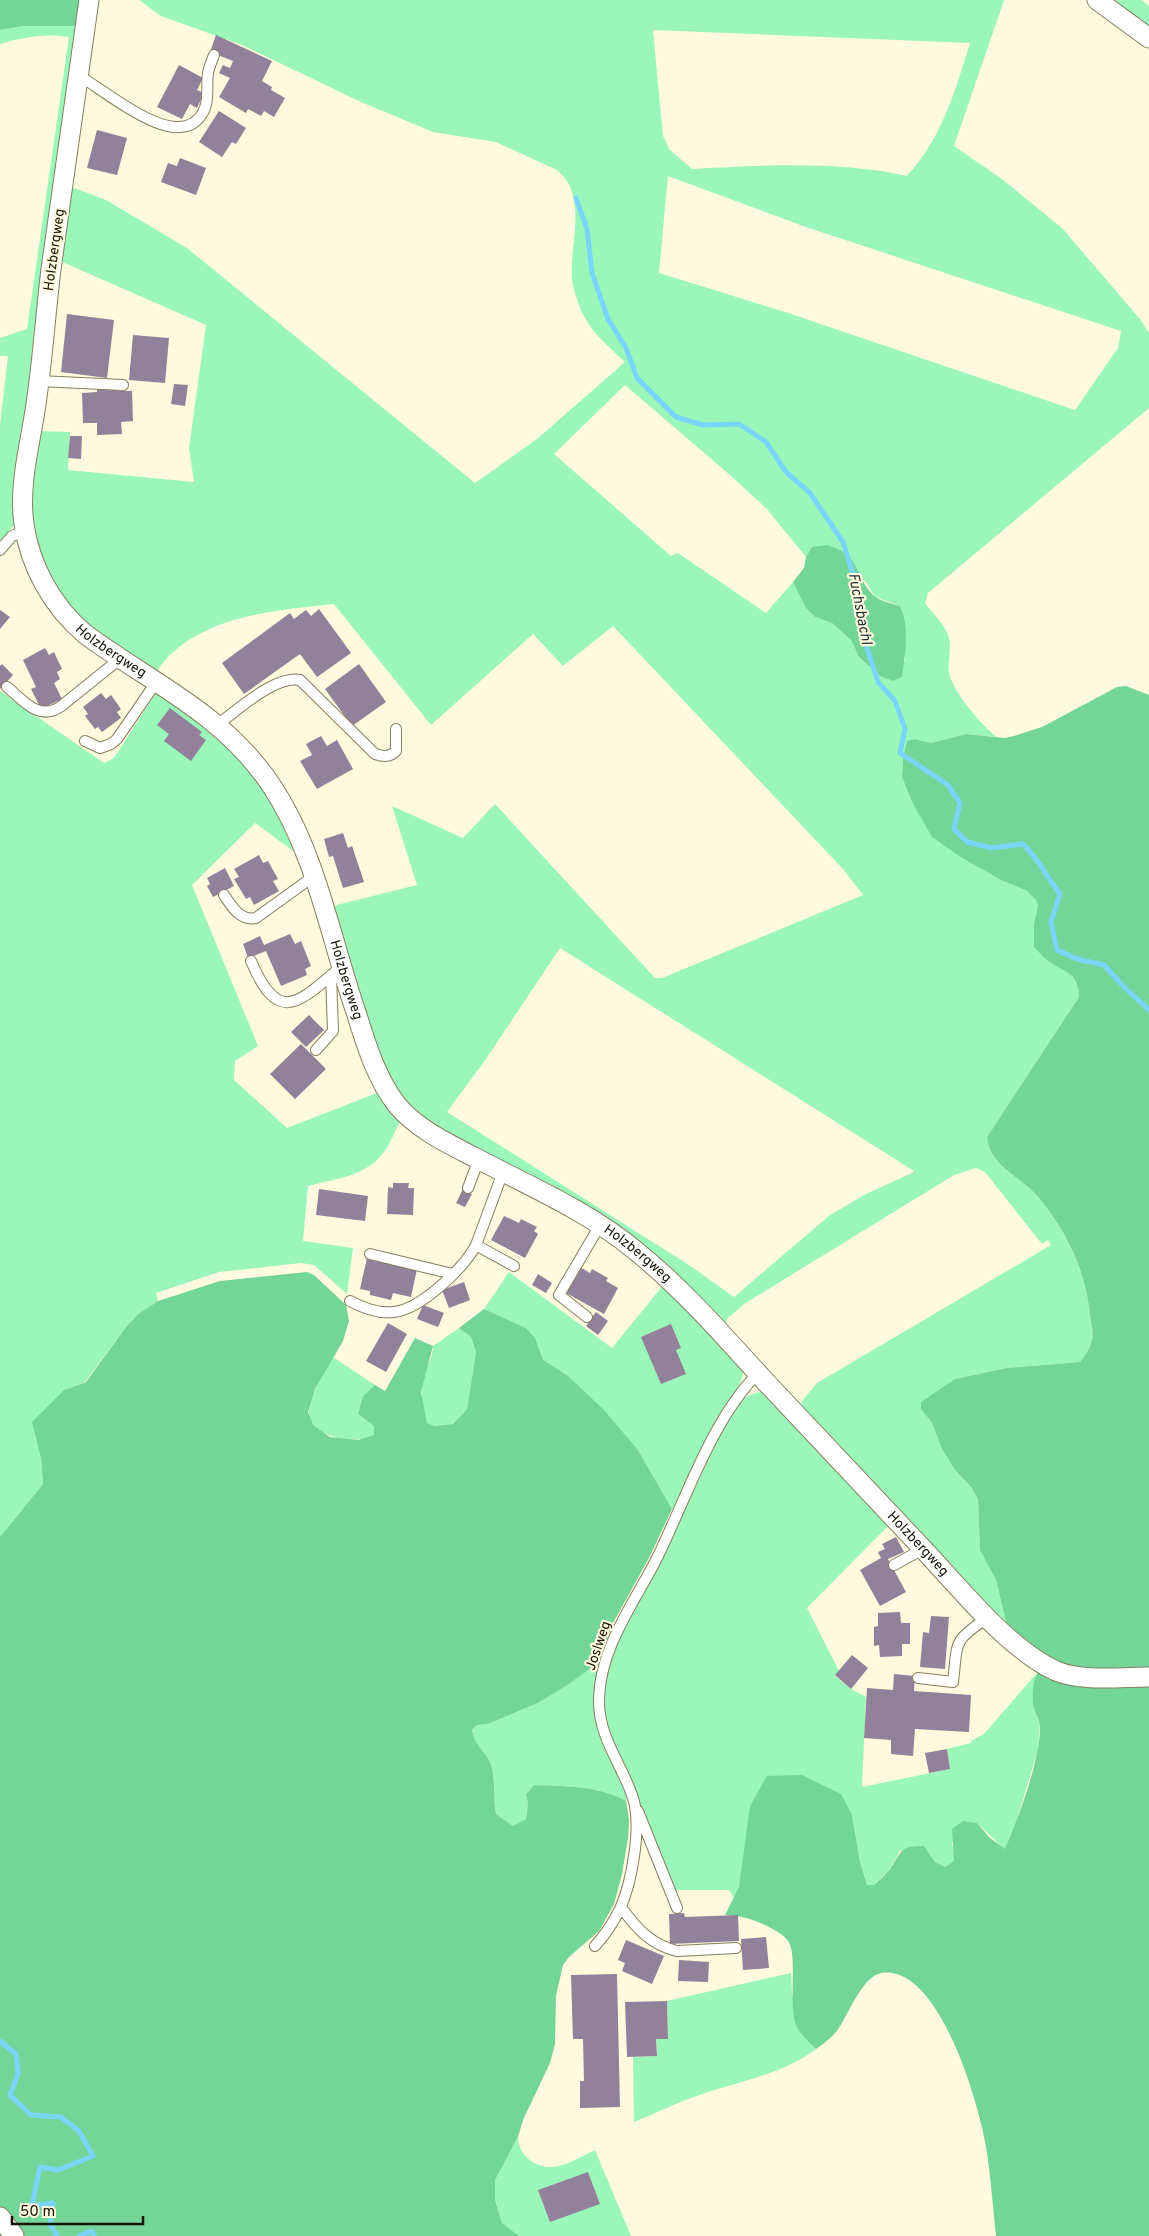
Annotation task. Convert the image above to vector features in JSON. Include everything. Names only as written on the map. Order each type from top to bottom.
[{"type":"street","name":"Holzbergweg","points":[[89,0],[25,475],[23,507],[25,531],[40,577],[62,610],[85,634],[218,724],[249,756],[280,798],[314,876],[336,971],[373,1062],[394,1102],[406,1115],[428,1131],[479,1160],[600,1225],[658,1268],[710,1319],[758,1374],[987,1618],[1038,1661],[1068,1675],[1149,1677]]},
{"type":"street","points":[[1096,0],[1149,38]]},
{"type":"street","points":[[0,2217],[14,2236]]},
{"type":"lane","points":[[79,76],[137,115],[182,127],[194,122],[203,113],[208,74],[214,55]]},
{"type":"lane","points":[[39,381],[123,384]]},
{"type":"lane","points":[[0,550],[12,536],[25,531]]},
{"type":"lane","points":[[7,686],[35,710],[50,712],[60,707],[121,658]]},
{"type":"lane","points":[[218,724],[272,686],[282,680],[292,678],[300,680],[375,754],[383,756],[392,755],[396,751],[396,729]]},
{"type":"lane","points":[[85,741],[100,748],[117,740],[157,681]]},
{"type":"lane","points":[[224,895],[237,913],[248,918],[256,918],[314,876]]},
{"type":"lane","points":[[250,961],[265,991],[284,1002],[301,999],[336,971]]},
{"type":"lane","points":[[316,1050],[333,1031],[336,971]]},
{"type":"lane","points":[[468,1188],[479,1160]]},
{"type":"lane","points":[[350,1301],[374,1311],[402,1311],[420,1301],[453,1274],[471,1255],[476,1245],[503,1172]]},
{"type":"lane","points":[[586,1317],[559,1295],[600,1225]]},
{"type":"lane","points":[[476,1245],[514,1266]]},
{"type":"lane","points":[[370,1254],[453,1274]]},
{"type":"lane","name":"Joslweg","points":[[594,1946],[605,1935],[621,1906],[630,1875],[637,1820],[633,1799],[604,1738],[601,1726],[598,1698],[605,1666],[620,1626],[656,1559],[724,1417],[743,1389],[758,1374]]},
{"type":"lane","points":[[894,1565],[923,1549]]},
{"type":"lane","points":[[918,1678],[953,1682],[959,1641],[965,1633],[987,1618]]},
{"type":"lane","points":[[633,1799],[678,1908]]},
{"type":"lane","points":[[621,1906],[633,1924],[645,1936],[659,1945],[677,1951],[736,1948]]},
{"type":"green space","points":[[0,0],[84,0],[80,26],[23,26],[0,30]]},
{"type":"green space","points":[[139,0],[1004,0],[954,146],[1002,179],[1062,228],[1140,319],[1149,333],[1149,408],[928,593],[925,603],[942,624],[949,638],[949,673],[952,681],[969,708],[997,737],[966,734],[931,743],[915,739],[903,759],[902,777],[912,802],[962,858],[1001,880],[1027,891],[1036,900],[1038,905],[1034,923],[1047,960],[1070,974],[1076,983],[1079,997],[987,1137],[989,1147],[994,1156],[1000,1164],[1040,1199],[1074,1254],[1088,1300],[1093,1331],[1090,1345],[1080,1362],[1007,1368],[955,1379],[921,1409],[932,1423],[942,1449],[955,1470],[971,1487],[978,1499],[980,1549],[996,1580],[1008,1630],[801,1408],[802,1401],[817,1383],[1051,1245],[1048,1240],[1042,1244],[985,1172],[976,1168],[954,1175],[744,1304],[727,1319],[724,1326],[662,1264],[418,1117],[387,1077],[329,907],[417,885],[392,806],[463,838],[495,804],[655,978],[662,978],[863,895],[843,869],[613,626],[563,666],[533,634],[431,725],[334,604],[270,612],[228,622],[189,640],[165,660],[155,674],[88,630],[45,575],[28,520],[36,431],[70,432],[68,470],[194,482],[189,448],[206,325],[60,261],[69,186],[106,200],[187,248],[475,483],[537,439],[625,362],[591,328],[578,302],[572,280],[575,207],[567,181],[557,170],[496,142],[433,132],[361,102],[242,45],[161,16]],"holes":[[[653,30],[970,43],[953,96],[938,130],[930,146],[907,176],[855,168],[800,165],[692,169],[670,150],[663,136]],[[668,176],[803,226],[1121,331],[1118,348],[1075,410],[785,312],[659,273]],[[625,385],[766,508],[806,557],[813,547],[865,581],[875,597],[900,606],[903,613],[905,660],[893,681],[880,676],[859,657],[851,640],[832,623],[815,617],[806,608],[793,582],[766,613],[678,553],[671,556],[554,454]],[[560,948],[914,1172],[866,1194],[830,1215],[734,1297],[689,1265],[447,1112],[486,1059]]]},
{"type":"green space","points":[[1104,0],[1142,0],[1149,6],[1149,33]]},
{"type":"green space","points":[[23,26],[80,26],[16,523],[0,541],[0,425],[8,356],[0,356],[0,338],[27,329],[69,37],[34,36],[0,44],[0,30]]},
{"type":"green space","points":[[827,545],[838,549],[852,560],[863,581],[874,596],[900,606],[906,632],[902,677],[893,681],[880,676],[859,657],[851,640],[832,623],[815,617],[806,608],[793,582],[804,568],[806,557],[812,547]]},
{"type":"green space","points":[[1126,686],[1149,695],[1149,1672],[1089,1671],[1056,1665],[1008,1630],[996,1580],[980,1550],[978,1499],[971,1487],[955,1470],[942,1449],[932,1423],[921,1409],[921,1402],[955,1379],[1007,1368],[1080,1362],[1089,1348],[1093,1333],[1088,1300],[1080,1269],[1067,1240],[1040,1199],[1000,1164],[989,1147],[987,1137],[1079,997],[1076,983],[1070,974],[1048,961],[1034,947],[1034,923],[1038,905],[1036,900],[1027,891],[1001,880],[962,858],[932,837],[912,802],[902,777],[907,741],[915,739],[931,743],[966,734],[1005,738],[1014,736],[1042,727],[1117,687]]},
{"type":"green space","points":[[159,688],[193,712],[255,772],[300,856],[255,823],[192,885],[258,1046],[235,1061],[234,1080],[287,1128],[382,1091],[402,1118],[384,1152],[369,1166],[350,1175],[308,1186],[303,1241],[353,1248],[347,1294],[314,1265],[301,1263],[219,1272],[156,1293],[158,1301],[138,1314],[126,1327],[85,1382],[64,1390],[41,1458],[43,1484],[0,1537],[0,691],[104,763],[114,758]]},
{"type":"green space","points":[[307,1272],[314,1275],[346,1305],[349,1321],[343,1341],[315,1389],[308,1412],[313,1425],[330,1437],[358,1440],[374,1435],[374,1426],[358,1414],[363,1396],[375,1385],[385,1391],[415,1338],[433,1346],[421,1392],[427,1423],[435,1426],[453,1424],[467,1409],[476,1352],[471,1337],[459,1328],[484,1309],[526,1328],[535,1338],[543,1360],[567,1375],[604,1410],[638,1450],[672,1509],[650,1556],[613,1623],[599,1662],[569,1684],[538,1703],[488,1724],[477,1725],[472,1730],[475,1740],[491,1765],[494,1779],[496,1814],[513,1826],[526,1819],[528,1804],[526,1794],[534,1785],[582,1788],[616,1796],[626,1801],[629,1820],[622,1874],[614,1904],[599,1931],[569,1957],[563,1965],[556,1996],[555,2044],[550,2063],[523,2120],[518,2137],[495,2180],[495,2200],[502,2223],[519,2236],[0,2236],[0,1537],[43,1484],[41,1458],[32,1422],[64,1390],[86,1382],[126,1327],[138,1314],[158,1301],[220,1281]]},
{"type":"green space","points":[[509,1272],[612,1348],[665,1283],[744,1367],[738,1387],[709,1439],[676,1510],[672,1509],[638,1450],[567,1375],[543,1360],[526,1328],[484,1309]]},
{"type":"green space","points":[[459,1328],[471,1337],[476,1352],[467,1409],[453,1424],[435,1426],[427,1423],[424,1411],[422,1388],[425,1372],[431,1358],[433,1346]]},
{"type":"green space","points":[[333,1357],[375,1385],[363,1396],[358,1414],[374,1426],[375,1435],[353,1440],[335,1437],[319,1430],[309,1418],[313,1396]]},
{"type":"green space","points":[[763,1392],[891,1523],[807,1608],[839,1671],[835,1676],[851,1689],[866,1697],[862,1787],[950,1769],[947,1749],[971,1743],[971,1741],[984,1734],[1035,1675],[1033,1704],[1040,1725],[1038,1750],[1015,1826],[1005,1850],[977,1823],[952,1842],[955,1861],[945,1867],[935,1862],[924,1846],[900,1851],[890,1869],[874,1885],[867,1885],[860,1862],[852,1815],[739,1887],[734,1898],[729,1890],[674,1890],[608,1737],[603,1711],[607,1670],[622,1632],[661,1560],[727,1419],[737,1405],[746,1397]]},
{"type":"green space","points":[[599,1662],[601,1667],[598,1726],[601,1739],[627,1796],[626,1801],[605,1792],[534,1785],[526,1794],[528,1804],[526,1819],[513,1826],[496,1814],[494,1779],[491,1765],[475,1740],[472,1730],[477,1725],[488,1724],[538,1703],[569,1684]]},
{"type":"green space","points":[[1039,1670],[1149,1685],[1149,2236],[996,2236],[987,2153],[976,2105],[954,2043],[939,2014],[922,1991],[902,1976],[881,1973],[874,1976],[861,1989],[836,2032],[816,2049],[802,2035],[796,2025],[793,2005],[792,1956],[788,1941],[784,1936],[758,1922],[742,1917],[725,1915],[739,1887],[750,1806],[767,1776],[802,1775],[841,1794],[852,1815],[860,1862],[867,1885],[874,1885],[885,1875],[900,1853],[906,1848],[924,1846],[935,1862],[945,1867],[954,1861],[952,1829],[963,1821],[977,1823],[990,1838],[1005,1849],[1022,1805],[1037,1754],[1040,1726],[1034,1707],[1033,1695],[1034,1681]]},
{"type":"green space","points":[[791,1973],[792,1994],[805,2037],[816,2049],[791,2064],[763,2076],[696,2096],[634,2122],[633,2057],[657,2056],[656,2039],[668,2039],[667,2001]]},
{"type":"green space","points":[[518,2137],[519,2144],[526,2157],[544,2167],[564,2165],[595,2150],[631,2236],[519,2236],[502,2223],[495,2200],[495,2180]]},
{"type":"building","points":[[216,35],[272,61],[262,81],[272,87],[271,90],[285,98],[274,117],[264,111],[261,116],[248,109],[246,113],[219,97],[230,78],[219,73],[223,65],[230,68],[233,61],[210,52]]},
{"type":"building","points":[[179,65],[203,78],[197,90],[204,93],[197,108],[190,104],[182,119],[157,107]]},
{"type":"building","points":[[219,111],[246,128],[236,144],[232,142],[222,157],[199,142]]},
{"type":"building","points":[[97,130],[127,138],[117,175],[87,168]]},
{"type":"building","points":[[180,158],[206,168],[196,195],[161,182],[168,163],[177,166]]},
{"type":"building","points":[[67,314],[114,320],[107,378],[61,372]]},
{"type":"building","points":[[133,335],[169,338],[165,383],[129,380]]},
{"type":"building","points":[[174,384],[188,385],[185,406],[171,404]]},
{"type":"building","points":[[117,388],[117,391],[132,391],[133,421],[121,422],[122,434],[97,435],[97,423],[83,423],[82,393],[97,392],[97,389]]},
{"type":"building","points":[[70,436],[82,436],[81,459],[68,458]]},
{"type":"building","points":[[319,609],[351,653],[317,677],[300,654],[244,694],[222,663],[290,613],[294,619],[306,610],[311,616]]},
{"type":"building","points":[[0,610],[10,617],[0,629]]},
{"type":"building","points":[[45,648],[49,655],[54,652],[62,669],[57,672],[60,679],[54,683],[62,699],[41,709],[31,689],[36,687],[23,660]]},
{"type":"building","points":[[2,664],[13,675],[0,689],[0,666]]},
{"type":"building","points":[[359,664],[386,702],[352,726],[325,689]]},
{"type":"building","points":[[101,693],[106,699],[111,695],[121,709],[117,712],[121,718],[102,732],[98,727],[95,729],[85,716],[88,714],[83,707]]},
{"type":"building","points":[[170,708],[202,732],[199,735],[206,740],[191,761],[164,741],[169,734],[157,725]]},
{"type":"building","points":[[321,736],[327,746],[337,740],[353,769],[317,789],[300,761],[312,755],[306,744]]},
{"type":"building","points":[[343,833],[348,848],[352,846],[364,882],[343,888],[333,856],[329,857],[324,839]]},
{"type":"building","points":[[259,855],[263,863],[268,861],[278,879],[273,881],[279,891],[254,905],[250,897],[246,899],[234,879],[239,877],[234,869]]},
{"type":"building","points":[[225,868],[234,886],[213,897],[207,886],[210,884],[207,878]]},
{"type":"building","points":[[290,934],[295,944],[301,941],[311,966],[305,969],[307,975],[281,986],[266,951],[248,958],[243,944],[260,936],[264,945]]},
{"type":"building","points":[[309,1015],[324,1030],[306,1047],[291,1032]]},
{"type":"building","points":[[301,1044],[326,1069],[295,1099],[270,1074]]},
{"type":"building","points":[[393,1183],[409,1183],[408,1188],[414,1188],[413,1215],[387,1214],[388,1187],[393,1188]]},
{"type":"building","points":[[319,1189],[368,1196],[365,1221],[316,1215]]},
{"type":"building","points":[[463,1189],[472,1194],[465,1207],[456,1203]]},
{"type":"building","points":[[504,1216],[519,1223],[521,1219],[537,1227],[534,1231],[538,1234],[525,1258],[491,1240]]},
{"type":"building","points":[[367,1258],[417,1269],[411,1297],[393,1293],[391,1300],[370,1295],[370,1291],[360,1289]]},
{"type":"building","points":[[580,1267],[590,1273],[592,1269],[608,1278],[606,1281],[618,1288],[604,1314],[566,1293]]},
{"type":"building","points":[[538,1274],[552,1283],[546,1293],[532,1285]]},
{"type":"building","points":[[464,1282],[470,1300],[449,1308],[442,1290]]},
{"type":"building","points":[[423,1305],[444,1313],[438,1327],[417,1319]]},
{"type":"building","points":[[596,1312],[608,1321],[598,1335],[586,1326]]},
{"type":"building","points":[[388,1323],[407,1334],[386,1372],[366,1361]]},
{"type":"building","points":[[671,1324],[681,1348],[676,1350],[686,1374],[661,1384],[641,1337]]},
{"type":"building","points":[[896,1537],[904,1552],[888,1559],[906,1592],[880,1606],[860,1570],[881,1558],[878,1552],[885,1549],[882,1544]]},
{"type":"building","points":[[900,1612],[901,1623],[910,1623],[910,1644],[902,1644],[902,1656],[880,1657],[879,1645],[874,1646],[874,1627],[878,1626],[878,1613]]},
{"type":"building","points":[[931,1616],[949,1617],[945,1669],[920,1667],[923,1632],[929,1633]]},
{"type":"building","points":[[852,1655],[868,1668],[851,1689],[835,1675]]},
{"type":"building","points":[[894,1674],[915,1676],[914,1691],[971,1695],[969,1732],[915,1729],[913,1756],[891,1754],[891,1740],[864,1738],[867,1688],[893,1690]]},
{"type":"building","points":[[947,1749],[950,1769],[929,1773],[925,1753]]},
{"type":"building","points":[[684,1913],[685,1917],[738,1915],[739,1941],[670,1944],[669,1914]]},
{"type":"building","points":[[766,1937],[769,1968],[743,1970],[741,1939]]},
{"type":"building","points":[[626,1940],[664,1956],[652,1984],[622,1971],[625,1963],[618,1960]]},
{"type":"building","points":[[679,1960],[709,1962],[708,1982],[678,1981]]},
{"type":"building","points":[[617,1974],[620,2107],[580,2108],[580,2081],[584,2081],[583,2039],[573,2039],[571,1975]]},
{"type":"building","points":[[667,2001],[668,2039],[656,2039],[657,2056],[627,2057],[625,2002]]},
{"type":"building","points":[[588,2172],[600,2204],[550,2222],[538,2190]]},
{"type":"waterway","name":"Fuchsbachl","points":[[576,198],[587,229],[592,273],[608,319],[626,348],[637,378],[676,417],[703,425],[739,424],[766,442],[786,472],[810,493],[843,542],[854,577],[860,626],[878,682],[895,701],[905,729],[900,753],[948,785],[960,803],[954,829],[967,842],[992,848],[1023,844],[1034,856],[1060,894],[1051,922],[1057,950],[1077,959],[1104,965],[1149,1010]]},
{"type":"waterway","points":[[0,2041],[16,2054],[18,2074],[10,2095],[31,2115],[61,2117],[79,2131],[93,2156],[58,2170],[40,2167],[32,2206],[53,2203],[50,2224],[57,2236]]},
{"type":"waterway","points":[[79,2236],[92,2231],[94,2236]]}]
